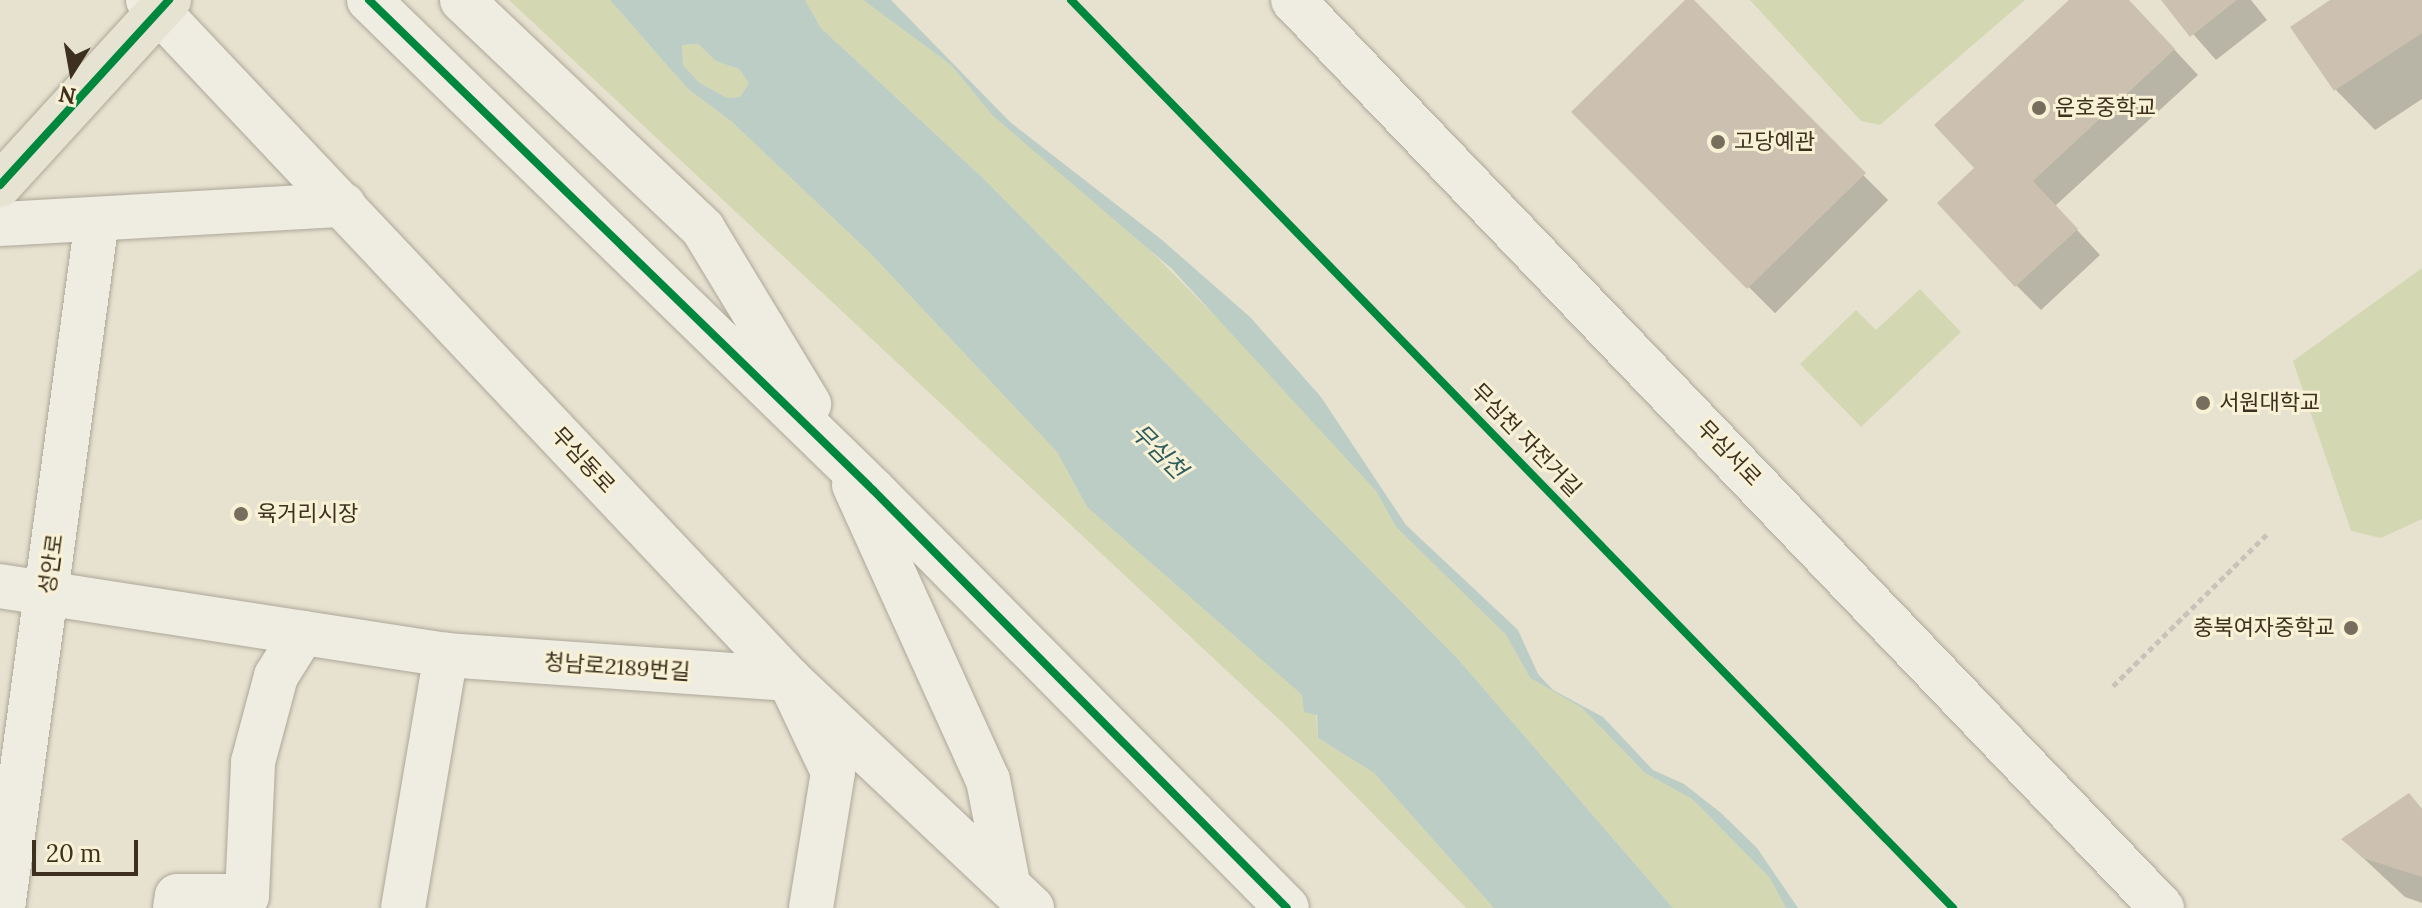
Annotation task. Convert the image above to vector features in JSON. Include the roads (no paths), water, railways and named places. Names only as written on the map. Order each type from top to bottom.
[{"type":"main road","points":[[0,185],[159,3]]},
{"type":"street","points":[[369,0],[842,460],[1287,908]]},
{"type":"street","points":[[462,0],[703,229],[842,460],[988,780],[1020,896]]},
{"type":"street","name":"무심서로","points":[[1293,0],[2162,908]]},
{"type":"street","name":"무심동로","points":[[159,3],[343,205],[789,679],[1020,896]]},
{"type":"street","points":[[0,224],[343,205]]},
{"type":"street","name":"성안로","points":[[3,908],[97,220]]},
{"type":"street","name":"청남로2189번길","points":[[0,586],[446,655],[789,679]]},
{"type":"street","points":[[175,908],[177,896],[247,896],[253,762],[276,676],[303,633]]},
{"type":"street","points":[[406,888],[446,655]]},
{"type":"street","points":[[789,679],[833,772],[811,908]]},
{"type":"water","name":"무심천","points":[[610,0],[805,0],[821,28],[985,180],[1458,659],[1673,908],[1494,908],[1374,773],[1318,738],[1317,715],[1304,712],[1302,695],[1087,507],[1057,452],[869,252],[732,122],[688,89]],"holes":[[[698,44],[716,61],[739,69],[749,83],[740,97],[727,98],[700,83],[683,65],[682,45]]]},
{"type":"water","points":[[863,0],[891,0],[1010,122],[1162,240],[1250,317],[1321,397],[1406,525],[1518,630],[1538,674],[1553,690],[1603,717],[1653,770],[1684,784],[1721,813],[1757,848],[1798,908],[1786,908],[1769,877],[1692,799],[1645,773],[1582,708],[1530,678],[1506,635],[1396,527],[1376,491],[1172,269],[993,116],[951,65]]},
{"type":"place","name":"운호중학교","points":[[2039,108]]},
{"type":"place","name":"고당예관","points":[[1718,142]]},
{"type":"place","name":"서원대학교","points":[[2203,403]]},
{"type":"place","name":"육거리시장","points":[[241,514]]},
{"type":"place","name":"충북여자중학교","points":[[2351,628]]}]
